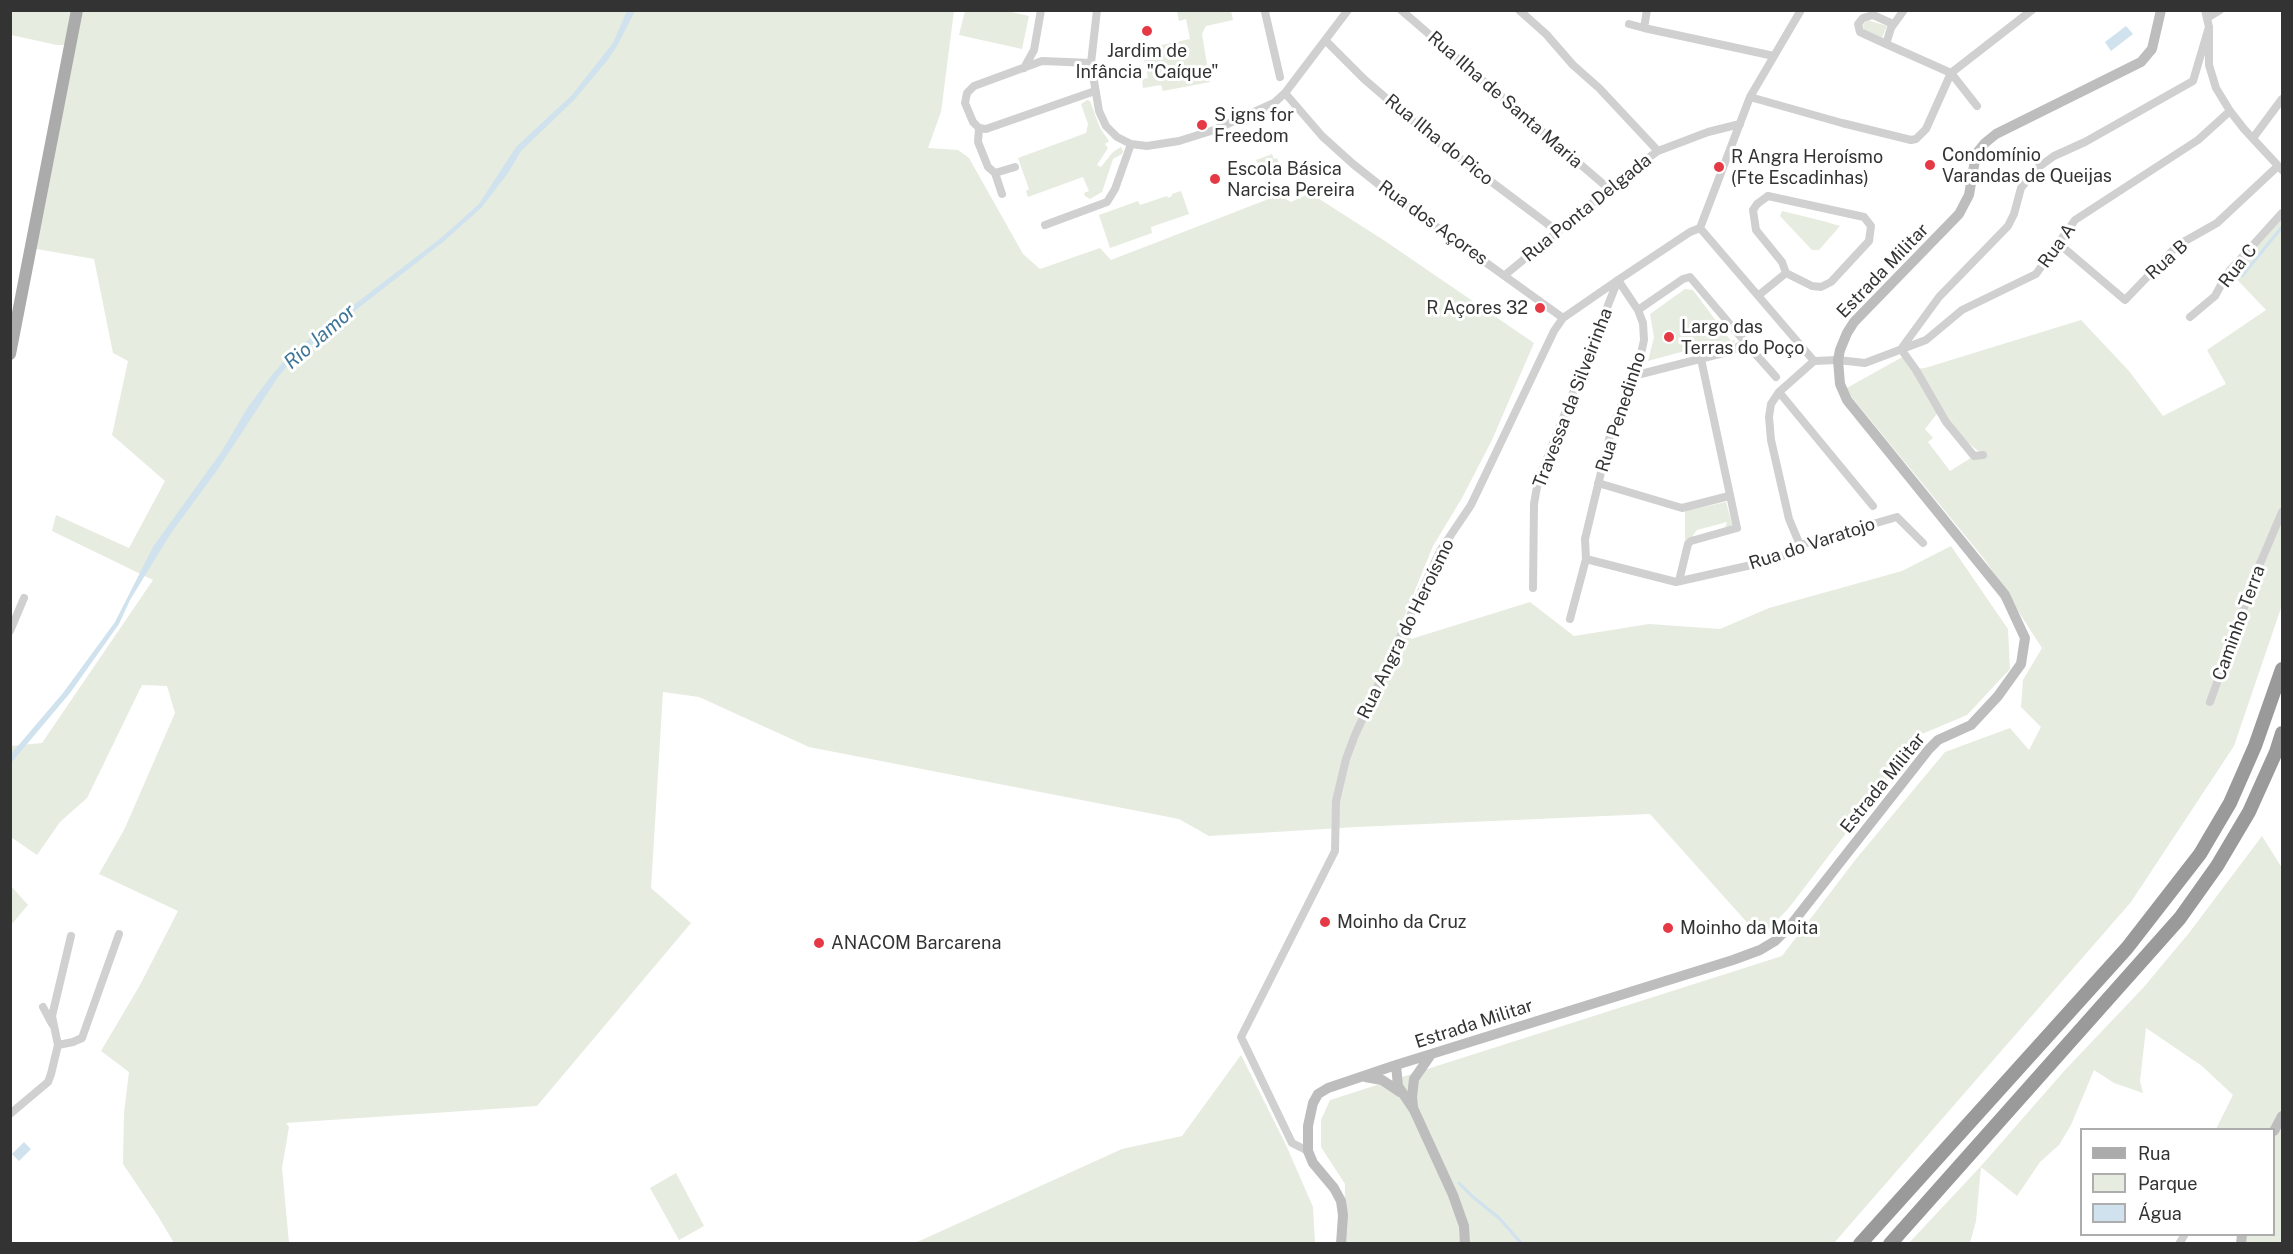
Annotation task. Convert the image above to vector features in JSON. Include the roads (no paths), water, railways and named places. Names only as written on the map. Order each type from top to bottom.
[{"type":"highway","points":[[1860,1244],[2127,948],[2194,862],[2230,803],[2255,746],[2283,669]]},
{"type":"highway","points":[[1890,1244],[2180,918],[2217,866],[2249,812],[2283,733]]},
{"type":"main road","points":[[10,354],[77,10]]},
{"type":"street","points":[[1024,68],[1034,50],[1041,10]]},
{"type":"street","points":[[1097,10],[1091,63],[1099,111],[1106,126],[1117,137],[1131,144],[1155,146],[1214,130],[1270,105],[1285,93],[1348,10]]},
{"type":"street","name":"Rua Ilha de Santa Maria","points":[[1401,10],[1609,189]]},
{"type":"street","points":[[1644,28],[1647,10]]},
{"type":"street","points":[[1800,545],[1790,519],[1771,440],[1769,417],[1771,404],[1779,392],[1814,361],[1700,228],[1750,97],[1801,10]]},
{"type":"street","points":[[1887,44],[1893,24],[1904,10]]},
{"type":"street","points":[[1750,97],[1911,140],[1916,139],[1926,129],[1951,73],[2032,10]]},
{"type":"street","name":"Estrada Militar","points":[[1308,1151],[1308,1126],[1313,1103],[1318,1094],[1328,1088],[1733,960],[1760,950],[1775,941],[1790,926],[1929,749],[1938,740],[1971,725],[1998,696],[2021,664],[2025,638],[2005,595],[1847,400],[1840,384],[1838,360],[1843,340],[1854,322],[1959,214],[1968,195],[1976,154],[1985,143],[1996,134],[2141,62],[2152,49],[2161,10]]},
{"type":"street","points":[[2206,16],[2220,10]]},
{"type":"street","points":[[1265,11],[1280,77]]},
{"type":"street","points":[[1521,11],[1599,88],[1658,151]]},
{"type":"street","points":[[1893,24],[1873,15],[1863,18],[1858,24],[1860,32],[1951,73],[1977,106]]},
{"type":"street","points":[[2206,16],[2211,76],[2230,111],[2280,168]]},
{"type":"street","points":[[1983,454],[1974,456],[1946,422],[1916,370],[1900,350],[1939,297],[2008,226],[2021,188],[2036,169],[2054,156],[2085,142],[2193,81],[2206,16]]},
{"type":"street","points":[[1629,24],[1774,56]]},
{"type":"street","name":"Rua Ilha do Pico","points":[[1326,41],[1364,79],[1429,135],[1557,231]]},
{"type":"street","points":[[1002,194],[995,173],[988,167],[978,141],[979,128],[973,122],[965,102],[967,93],[974,86],[1053,60],[1091,63]]},
{"type":"street","points":[[979,128],[994,126],[1095,91]]},
{"type":"street","name":"Rua dos Açores","points":[[1285,93],[1322,136],[1347,160],[1563,318]]},
{"type":"street","points":[[2253,138],[2283,99]]},
{"type":"street","name":"Rua A","points":[[1814,361],[1838,360],[1864,363],[1926,340],[1962,310],[2036,274],[2074,220],[2198,140],[2230,111]]},
{"type":"street","name":"Rua Ponta Delgada","points":[[1505,275],[1658,151],[1708,132],[1740,124]]},
{"type":"street","points":[[1045,225],[1107,202],[1115,189],[1131,144]]},
{"type":"street","points":[[995,173],[1015,167]]},
{"type":"street","name":"Rua B","points":[[2058,243],[2125,300],[2178,245],[2217,223],[2280,168]]},
{"type":"street","points":[[1768,196],[1855,214],[1867,219],[1871,226],[1869,241],[1831,282],[1821,286],[1812,286],[1786,273],[1782,262],[1756,230],[1753,214],[1757,204],[1768,196]]},
{"type":"street","name":"Rua C","points":[[2190,317],[2215,297],[2227,274],[2283,213]]},
{"type":"street","name":"Rua Angra do Heroísmo","points":[[1308,1151],[1292,1143],[1241,1037],[1335,851],[1336,801],[1346,759],[1355,735],[1440,551],[1471,505],[1547,344],[1563,318],[1690,232],[1700,228]]},
{"type":"street","points":[[1759,295],[1786,273]]},
{"type":"street","points":[[1638,310],[1683,279],[1690,277],[1776,377]]},
{"type":"street","name":"Rua Penedinho","points":[[1570,619],[1586,559],[1585,539],[1611,431],[1633,376],[1644,340],[1643,323],[1638,310],[1618,280]]},
{"type":"street","name":"Travessa da Silveirinha","points":[[1533,588],[1534,504],[1538,481],[1618,280]]},
{"type":"street","points":[[1633,376],[1731,351],[1745,342]]},
{"type":"street","points":[[1679,581],[1688,544],[1691,541],[1737,528],[1701,359]]},
{"type":"street","points":[[1779,392],[1873,506]]},
{"type":"street","points":[[1598,483],[1682,508],[1729,496]]},
{"type":"street","name":"Caminho Terra","points":[[2210,702],[2259,566],[2283,512]]},
{"type":"street","name":"Rua do Varatojo","points":[[1586,559],[1679,581],[1778,559],[1800,545],[1897,517],[1923,543]]},
{"type":"street","points":[[10,631],[24,598]]},
{"type":"street","points":[[58,1045],[82,1038],[119,934]]},
{"type":"street","points":[[52,1025],[52,1016],[71,936]]},
{"type":"street","points":[[10,1114],[48,1082],[58,1045],[43,1007]]},
{"type":"street","points":[[1407,1095],[1414,1079],[1430,1055]]},
{"type":"street","points":[[1396,1065],[1396,1078],[1407,1095],[1453,1195],[1464,1226],[1465,1244]]},
{"type":"street","points":[[1362,1077],[1382,1080],[1407,1095]]},
{"type":"street","points":[[2271,1128],[2282,1116]]},
{"type":"street","points":[[1308,1151],[1313,1163],[1334,1188],[1341,1201],[1343,1215],[1341,1244]]},
{"type":"water","name":"Rio Jamor","points":[[627,11],[635,11],[606,62],[574,100],[521,151],[508,173],[481,208],[443,242],[293,359],[278,377],[218,469],[171,533],[130,600],[119,624],[70,693],[11,763],[11,754],[63,693],[115,622],[153,547],[222,451],[248,407],[272,375],[290,354],[441,238],[479,204],[516,147],[572,95],[613,43]]},
{"type":"water","points":[[2126,26],[2133,34],[2111,51],[2105,42]]},
{"type":"water","points":[[24,1142],[31,1149],[19,1161],[12,1154]]},
{"type":"waterway","points":[[2242,276],[2282,227]]},
{"type":"waterway","points":[[1459,1183],[1499,1218],[1522,1244]]},
{"type":"place","name":"Jardim de Infância \"Caíque\"","points":[[1147,31]]},
{"type":"place","name":"S igns for Freedom","points":[[1202,125]]},
{"type":"place","name":"Condomínio Varandas de Queijas","points":[[1930,165]]},
{"type":"place","name":"R Angra Heroísmo (Fte Escadinhas)","points":[[1719,167]]},
{"type":"place","name":"Escola Básica Narcisa Pereira","points":[[1215,179]]},
{"type":"place","name":"R Açores 32","points":[[1540,308]]},
{"type":"place","name":"Largo das Terras do Poço","points":[[1669,337]]},
{"type":"place","name":"Moinho da Cruz","points":[[1325,922]]},
{"type":"place","name":"Moinho da Moita","points":[[1668,928]]},
{"type":"place","name":"ANACOM Barcarena","points":[[819,943]]}]
